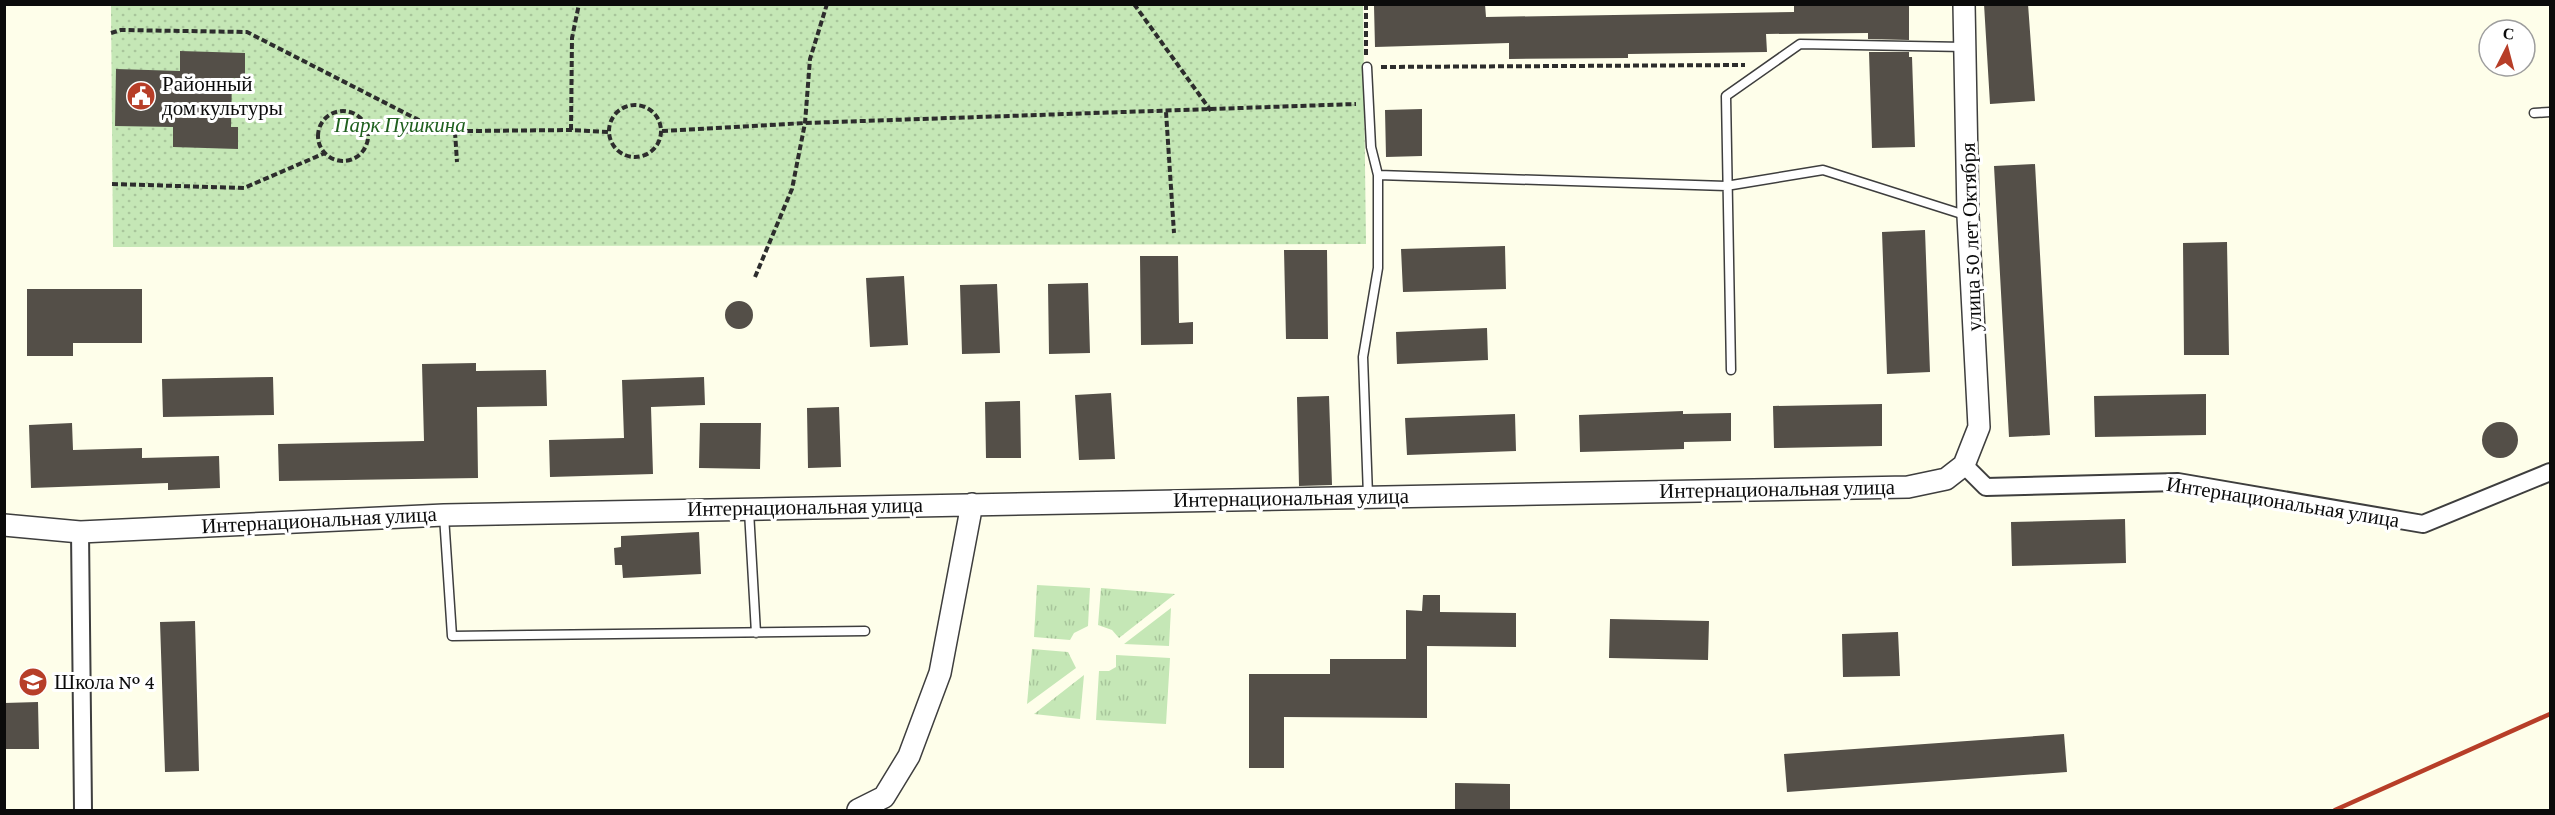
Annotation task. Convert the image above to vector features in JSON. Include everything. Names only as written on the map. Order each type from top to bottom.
[{"type":"street","name":"улица 50 лет Октября","points":[[1964,4],[1968,216],[1979,427],[1964,465]]},
{"type":"street","name":"Интернациональная улица","points":[[4,525],[81,532],[444,514],[1908,487],[1946,479],[1964,465],[1986,487],[2178,482],[2423,524],[2550,472]]},
{"type":"street","points":[[858,810],[885,804],[909,756],[940,673],[972,504]]},
{"type":"street","points":[[81,532],[83,810]]},
{"type":"lane","points":[[1731,370],[1726,96],[1800,44],[1965,48]]},
{"type":"lane","points":[[1367,67],[1371,147],[1378,175],[1378,268],[1363,357],[1368,496]]},
{"type":"lane","points":[[2534,112],[2550,112]]},
{"type":"lane","points":[[1378,175],[1726,186],[1823,170],[1968,216]]},
{"type":"lane","points":[[749,508],[756,633]]},
{"type":"lane","points":[[444,514],[452,636],[865,632]]},
{"type":"path","points":[[571,130],[572,38],[579,4]]},
{"type":"path","points":[[755,277],[792,189],[805,123],[810,59],[827,4]]},
{"type":"path","points":[[1134,4],[1211,111]]},
{"type":"path","points":[[1366,4],[1367,67],[1773,65]]},
{"type":"path","points":[[111,33],[121,30],[247,32],[442,132]]},
{"type":"path","points":[[632,104],[641,105],[655,114],[662,131],[658,145],[652,152],[639,157],[621,154],[610,141],[608,132],[610,121],[615,113],[632,104]]},
{"type":"path","points":[[662,131],[805,123],[1368,104]]},
{"type":"path","points":[[338,111],[355,114],[366,124],[368,132],[365,148],[360,155],[349,160],[332,158],[325,153],[319,141],[319,132],[321,124],[330,114],[338,111]]},
{"type":"path","points":[[1166,112],[1174,233]]},
{"type":"path","points":[[368,132],[571,130],[608,132]]},
{"type":"path","points":[[455,132],[457,162]]},
{"type":"path","points":[[112,184],[244,188],[325,153]]},
{"type":"green space","name":"Парк Пушкина","points":[[111,5],[1363,5],[1366,244],[113,247]]},
{"type":"green space","points":[[1037,585],[1090,588],[1088,626],[1074,633],[1070,640],[1034,637]]},
{"type":"green space","points":[[1101,588],[1175,594],[1119,638],[1112,630],[1098,625]]},
{"type":"green space","points":[[1171,608],[1169,646],[1124,644]]},
{"type":"green space","points":[[1032,649],[1068,652],[1076,668],[1027,704]]},
{"type":"green space","points":[[1116,655],[1170,658],[1166,724],[1096,720],[1099,671],[1109,671],[1116,667]]},
{"type":"green space","points":[[1084,675],[1080,719],[1034,714]]},
{"type":"building","points":[[1485,4],[1486,17],[1794,12],[1794,4],[1909,4],[1909,40],[1868,39],[1868,33],[1766,34],[1767,52],[1628,54],[1628,58],[1509,59],[1509,43],[1375,47],[1374,6]]},
{"type":"building","points":[[1984,4],[2028,4],[2035,101],[1990,104]]},
{"type":"building","points":[[180,51],[245,53],[245,78],[232,78],[231,127],[238,127],[238,149],[173,147],[173,127],[115,126],[116,69],[180,71]]},
{"type":"building","points":[[1869,52],[1909,52],[1909,57],[1912,57],[1915,147],[1872,148]]},
{"type":"building","points":[[1422,109],[1422,156],[1386,157],[1385,110]]},
{"type":"building","points":[[2035,164],[2050,435],[2009,437],[1994,166]]},
{"type":"building","points":[[1925,230],[1930,372],[1887,374],[1882,232]]},
{"type":"building","points":[[2227,242],[2229,355],[2184,355],[2183,243]]},
{"type":"building","points":[[1505,246],[1506,289],[1403,292],[1401,249]]},
{"type":"building","points":[[1284,250],[1327,250],[1328,339],[1286,339]]},
{"type":"building","points":[[1140,256],[1178,256],[1179,323],[1193,322],[1193,344],[1141,345]]},
{"type":"building","points":[[904,276],[908,345],[870,347],[866,278]]},
{"type":"building","points":[[1088,283],[1090,353],[1049,354],[1048,284]]},
{"type":"building","points":[[997,284],[1000,353],[962,354],[960,285]]},
{"type":"building","points":[[27,289],[142,289],[142,343],[73,343],[73,356],[27,356]]},
{"type":"building","points":[[739,301],[749,305],[753,315],[749,325],[739,329],[729,325],[725,315],[729,305]]},
{"type":"building","points":[[1487,328],[1488,360],[1397,364],[1396,332]]},
{"type":"building","points":[[476,363],[476,371],[546,370],[547,406],[477,407],[478,478],[279,481],[278,444],[424,441],[422,364]]},
{"type":"building","points":[[273,377],[274,415],[163,417],[162,379]]},
{"type":"building","points":[[704,377],[705,405],[651,407],[653,474],[550,477],[549,440],[624,438],[622,380]]},
{"type":"building","points":[[1111,393],[1115,459],[1079,460],[1075,395]]},
{"type":"building","points":[[2206,394],[2206,435],[2095,437],[2094,396]]},
{"type":"building","points":[[1329,396],[1332,485],[1299,486],[1297,397]]},
{"type":"building","points":[[1020,401],[1021,458],[986,458],[985,402]]},
{"type":"building","points":[[1882,404],[1882,446],[1774,448],[1773,406]]},
{"type":"building","points":[[839,407],[841,467],[808,468],[807,408]]},
{"type":"building","points":[[1683,411],[1683,414],[1731,413],[1731,441],[1684,442],[1684,449],[1580,452],[1579,415]]},
{"type":"building","points":[[1515,414],[1516,451],[1407,455],[1405,418]]},
{"type":"building","points":[[2500,422],[2513,427],[2518,440],[2513,453],[2500,458],[2487,453],[2482,440],[2487,427]]},
{"type":"building","points":[[72,423],[73,450],[142,448],[142,458],[219,456],[220,488],[168,490],[168,483],[31,488],[29,425]]},
{"type":"building","points":[[700,423],[761,423],[760,469],[699,468]]},
{"type":"building","points":[[2125,519],[2126,563],[2012,566],[2011,522]]},
{"type":"building","points":[[699,532],[701,574],[623,578],[622,565],[615,565],[614,548],[621,547],[621,536]]},
{"type":"building","points":[[1423,595],[1440,595],[1440,612],[1516,613],[1516,647],[1427,646],[1427,718],[1284,717],[1284,768],[1249,768],[1249,674],[1330,674],[1330,659],[1406,659],[1406,610],[1422,611]]},
{"type":"building","points":[[1610,619],[1709,621],[1708,660],[1609,658]]},
{"type":"building","points":[[195,621],[199,771],[165,772],[160,622]]},
{"type":"building","points":[[1898,632],[1900,676],[1843,677],[1842,634]]},
{"type":"building","points":[[38,702],[39,749],[4,749],[4,703]]},
{"type":"building","points":[[2064,734],[2067,772],[1787,792],[1784,754]]},
{"type":"building","points":[[1455,783],[1510,784],[1510,810],[1455,810]]},
{"type":"railway","points":[[2335,810],[2550,714]]},
{"type":"place","name":"Районный дом культуры","points":[[141,96]]},
{"type":"place","name":"Школа № 4","points":[[33,682]]}]
